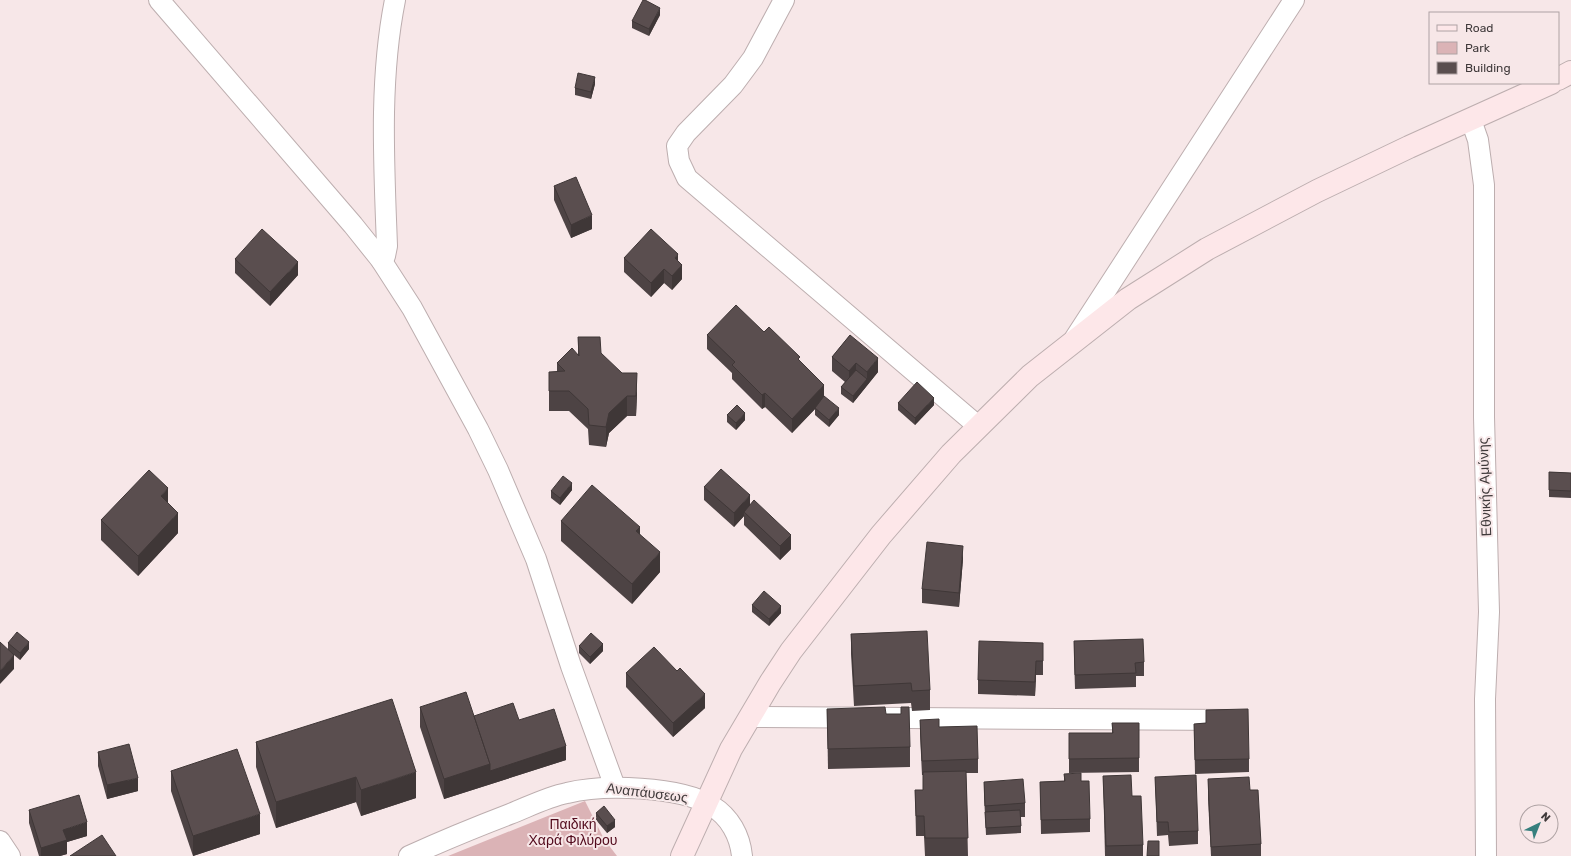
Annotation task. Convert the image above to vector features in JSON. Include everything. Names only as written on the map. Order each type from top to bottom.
[{"type":"street","points":[[159,0],[278,136],[381,260],[412,308],[478,428],[516,508],[536,559],[571,666],[615,787]]},
{"type":"street","points":[[381,260],[385,256],[387,246],[384,170],[385,94],[388,43],[395,0]]},
{"type":"street","points":[[784,0],[753,58],[733,85],[677,146],[679,161],[687,178],[978,426]]},
{"type":"street","points":[[1073,341],[1294,0]]},
{"type":"street","points":[[1559,78],[1571,72]]},
{"type":"street","points":[[682,856],[705,802],[731,749],[791,651],[892,523],[951,454],[1030,376],[1128,299],[1206,249],[1317,191],[1409,147],[1549,84]]},
{"type":"street","name":"Εθνικής Αμύνης","points":[[1471,120],[1478,140],[1484,185],[1484,417],[1489,612],[1485,706],[1486,856]]},
{"type":"street","points":[[750,717],[1231,720]]},
{"type":"street","name":"Αναπάυσεως","points":[[409,856],[487,823],[565,793],[599,787],[615,787],[681,795],[705,802],[720,812],[733,827],[739,842],[742,856]]},
{"type":"street","points":[[0,841],[10,856]]},
{"type":"green space","name":"Παιδική Χαρά Φιλύρου","points":[[585,801],[604,839],[617,856],[448,856]]},
{"type":"building","points":[[643,0],[660,8],[649,29],[632,21]]},
{"type":"building","points":[[578,73],[595,77],[591,92],[575,88]]},
{"type":"building","points":[[576,177],[592,215],[571,225],[554,186]]},
{"type":"building","points":[[262,229],[298,262],[270,292],[235,259]]},
{"type":"building","points":[[651,229],[678,254],[675,258],[682,265],[672,276],[664,269],[651,283],[624,258]]},
{"type":"building","points":[[736,305],[764,332],[769,327],[800,357],[798,359],[824,385],[792,419],[765,393],[762,395],[732,365],[735,362],[707,335]]},
{"type":"building","points":[[850,335],[878,358],[867,372],[856,363],[849,371],[832,357]]},
{"type":"building","points":[[578,337],[600,337],[601,353],[622,373],[637,373],[636,396],[627,396],[609,413],[606,427],[589,425],[588,409],[569,391],[549,391],[549,372],[565,371],[557,363],[572,348],[579,356]]},
{"type":"building","points":[[856,370],[867,379],[853,396],[841,387]]},
{"type":"building","points":[[917,382],[934,398],[915,418],[898,403]]},
{"type":"building","points":[[824,396],[839,408],[829,420],[815,408]]},
{"type":"building","points":[[737,405],[745,413],[736,423],[727,415]]},
{"type":"building","points":[[721,469],[750,495],[734,513],[704,487]]},
{"type":"building","points":[[149,470],[168,488],[161,496],[178,513],[138,556],[101,520]]},
{"type":"building","points":[[1549,472],[1571,473],[1571,491],[1549,490]]},
{"type":"building","points":[[563,476],[572,483],[560,498],[551,491]]},
{"type":"building","points":[[592,485],[640,527],[636,531],[660,552],[632,584],[561,521]]},
{"type":"building","points":[[754,500],[791,535],[780,546],[744,512]]},
{"type":"building","points":[[927,542],[963,546],[959,593],[922,589]]},
{"type":"building","points":[[764,591],[781,606],[769,619],[752,605]]},
{"type":"building","points":[[927,631],[930,690],[912,691],[911,683],[854,686],[851,634]]},
{"type":"building","points":[[17,632],[29,642],[20,653],[8,643]]},
{"type":"building","points":[[591,633],[603,644],[590,657],[579,646]]},
{"type":"building","points":[[1143,639],[1144,662],[1135,663],[1136,673],[1075,675],[1074,641]]},
{"type":"building","points":[[979,641],[1043,643],[1043,661],[1036,661],[1035,682],[978,680]]},
{"type":"building","points":[[0,642],[14,655],[0,671]]},
{"type":"building","points":[[654,647],[677,671],[680,668],[705,694],[673,723],[626,673]]},
{"type":"building","points":[[466,692],[490,764],[444,779],[420,707]]},
{"type":"building","points":[[392,699],[416,772],[361,790],[356,777],[276,802],[256,742]]},
{"type":"building","points":[[513,703],[519,720],[554,709],[566,746],[490,771],[490,764],[474,716]]},
{"type":"building","points":[[885,707],[886,714],[901,714],[901,707],[909,707],[910,747],[828,749],[827,709]]},
{"type":"building","points":[[1248,709],[1249,759],[1195,760],[1194,724],[1206,723],[1206,710]]},
{"type":"building","points":[[939,719],[939,727],[977,726],[978,759],[922,761],[920,720]]},
{"type":"building","points":[[1112,723],[1139,723],[1139,758],[1069,759],[1069,733],[1113,733]]},
{"type":"building","points":[[129,744],[138,778],[107,785],[98,752]]},
{"type":"building","points":[[237,749],[260,814],[193,836],[171,771]]},
{"type":"building","points":[[966,771],[968,838],[925,838],[924,816],[916,816],[915,790],[923,790],[923,772]]},
{"type":"building","points":[[1081,773],[1081,781],[1089,781],[1090,819],[1041,820],[1040,782],[1065,781],[1064,774]]},
{"type":"building","points":[[1131,775],[1132,796],[1141,796],[1143,845],[1106,846],[1103,776]]},
{"type":"building","points":[[1196,775],[1198,831],[1169,832],[1168,822],[1157,822],[1155,777]]},
{"type":"building","points":[[1249,777],[1250,790],[1258,790],[1261,844],[1211,847],[1208,779]]},
{"type":"building","points":[[1023,779],[1025,803],[985,806],[984,782]]},
{"type":"building","points":[[79,795],[87,822],[63,830],[67,840],[41,848],[29,810]]},
{"type":"building","points":[[604,806],[615,820],[607,826],[596,813]]},
{"type":"building","points":[[1020,810],[1021,826],[986,828],[985,812]]},
{"type":"building","points":[[102,835],[116,856],[70,856]]},
{"type":"building","points":[[1148,841],[1159,841],[1159,856],[1147,856]]}]
